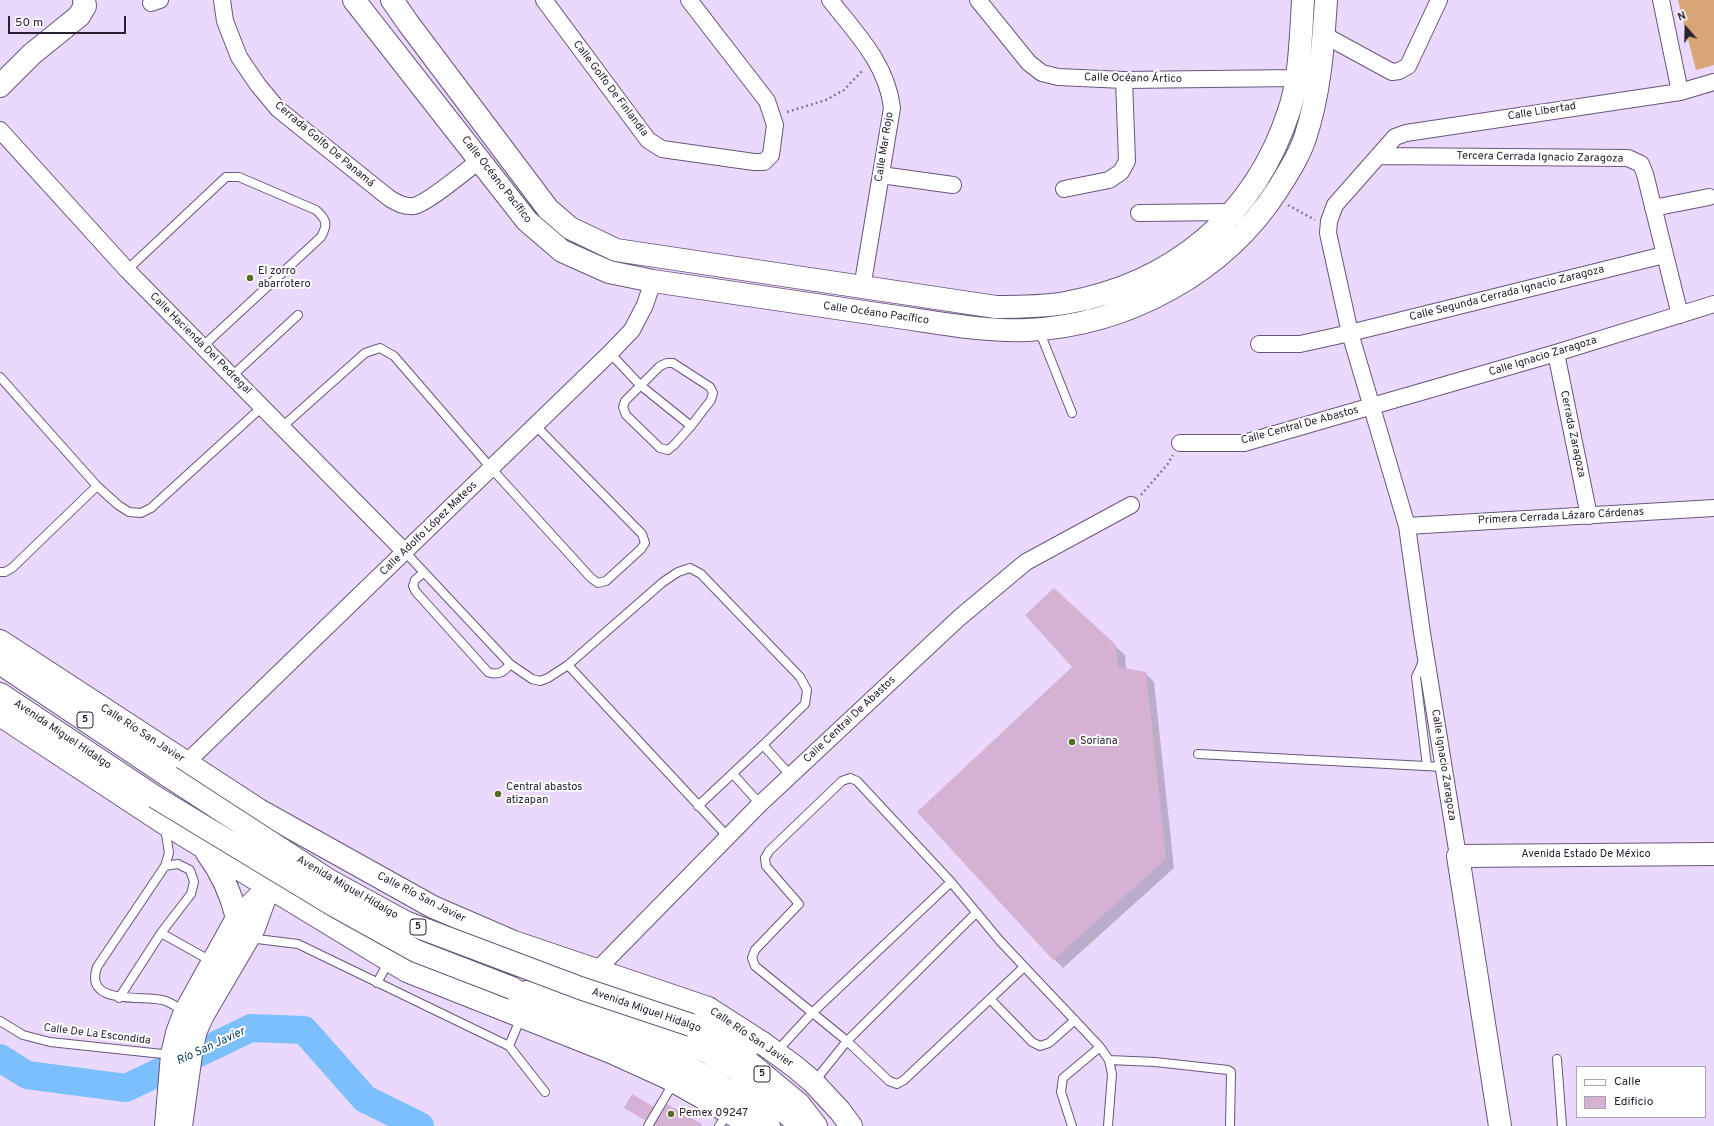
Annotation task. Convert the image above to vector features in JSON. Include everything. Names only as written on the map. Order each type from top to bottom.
[{"type":"street","name":"Cerrada Golfo De Panamá","points":[[222,0],[225,21],[239,57],[258,85],[278,109],[389,198],[402,205],[415,206],[428,200],[480,160]]},
{"type":"street","name":"Calle Océano Pacífico","points":[[354,0],[527,221],[562,251],[609,272],[653,281],[956,325],[993,329],[1039,329],[1060,327],[1094,320],[1136,306],[1172,288],[1210,264],[1238,238],[1265,209],[1288,173],[1304,141],[1315,103],[1321,72],[1326,0]]},
{"type":"street","points":[[392,0],[412,30],[548,209],[570,228],[616,250],[862,288],[996,306],[1031,306],[1064,303],[1100,295],[1137,282],[1169,265],[1205,240],[1233,212],[1251,189],[1268,160],[1290,109],[1301,39],[1303,0]]},
{"type":"street","name":"Calle Golfo De Finlandia","points":[[544,0],[648,140],[662,150],[764,162],[771,155],[775,125],[767,101],[689,0]]},
{"type":"street","name":"Calle Mar Rojo","points":[[830,0],[875,58],[888,87],[892,108],[862,288]]},
{"type":"street","name":"Calle Océano Ártico","points":[[978,0],[1029,63],[1042,73],[1058,77],[1124,80],[1296,78],[1321,72]]},
{"type":"street","points":[[1324,34],[1392,72],[1399,70],[1408,66],[1438,0]]},
{"type":"street","points":[[1661,0],[1680,92]]},
{"type":"street","points":[[0,86],[32,54],[79,16],[84,3]]},
{"type":"street","points":[[1064,189],[1109,180],[1120,172],[1127,161],[1124,80]]},
{"type":"street","name":"Calle Libertad","points":[[1378,156],[1395,137],[1406,133],[1680,92],[1714,82]]},
{"type":"street","name":"Calle Hacienda Del Pedregal","points":[[0,130],[127,270],[405,552]]},
{"type":"street","name":"Tercera Cerrada Ignacio Zaragoza","points":[[1378,156],[1628,158],[1641,164],[1645,174],[1680,315]]},
{"type":"street","name":"Calle Ignacio Zaragoza","points":[[1378,156],[1335,205],[1329,221],[1328,233],[1350,333],[1407,526],[1500,1126]]},
{"type":"street","points":[[881,175],[953,185]]},
{"type":"street","points":[[1653,208],[1709,196]]},
{"type":"street","points":[[1139,213],[1233,212]]},
{"type":"street","name":"Calle Segunda Cerrada Ignacio Zaragoza","points":[[1259,344],[1300,344],[1664,255]]},
{"type":"street","name":"Calle Adolfo López Mateos","points":[[186,771],[405,552],[632,330],[645,305],[653,281]]},
{"type":"street","name":"Calle Ignacio Zaragoza","points":[[1371,407],[1556,353],[1714,304]]},
{"type":"street","name":"Cerrada Zaragoza","points":[[1556,353],[1589,516]]},
{"type":"street","name":"Calle Central De Abastos","points":[[1180,443],[1244,443],[1371,407]]},
{"type":"street","name":"Calle Central De Abastos","points":[[596,971],[760,804],[959,618],[1026,562],[1131,505]]},
{"type":"street","name":"Primera Cerrada Lázaro Cárdenas","points":[[1407,526],[1714,508]]},
{"type":"street","name":"Calle Río San Javier","points":[[0,641],[186,771],[433,907],[514,942],[708,1008],[768,1047],[814,1082],[840,1111],[851,1126]]},
{"type":"street","name":"Avenida Miguel Hidalgo","points":[[0,663],[186,771],[330,881],[405,922],[580,988],[691,1025],[726,1045],[799,1104],[816,1126]]},
{"type":"street","name":"Avenida Miguel Hidalgo","points":[[0,694],[156,797],[335,906],[416,951],[512,988],[673,1039],[707,1052],[737,1070],[800,1126]]},
{"type":"street","points":[[0,715],[164,823],[268,888],[398,966],[611,1052],[674,1081],[753,1126]]},
{"type":"street","points":[[164,823],[183,825],[192,822],[201,814],[207,803],[209,794],[186,771]]},
{"type":"street","points":[[181,1126],[187,1094],[177,1059],[196,1030],[203,1015],[254,928],[274,872],[275,858],[273,847],[259,810]]},
{"type":"street","points":[[203,847],[223,878],[231,896],[237,918]]},
{"type":"street","name":"Avenida Estado De México","points":[[1458,856],[1714,854]]},
{"type":"street","points":[[166,1126],[177,1059],[177,1033],[185,1012],[237,918],[268,888],[295,872],[318,866],[361,868]]},
{"type":"street","points":[[398,966],[394,942],[396,928],[403,916],[414,910],[433,907]]},
{"type":"street","points":[[512,988],[535,1004],[546,1009],[686,1065],[726,1110],[769,1126]]},
{"type":"street","points":[[708,1008],[726,1045],[768,1047]]},
{"type":"street","points":[[799,1104],[847,1126]]},
{"type":"lane","points":[[127,270],[226,177],[239,177],[316,210],[324,217],[326,228],[321,237],[202,347]]},
{"type":"lane","points":[[232,376],[298,315]]},
{"type":"lane","points":[[1039,329],[1072,413]]},
{"type":"lane","points":[[282,427],[365,353],[380,348],[394,356],[491,468],[591,578],[598,582],[606,581],[641,549],[645,543],[642,534],[535,425]]},
{"type":"lane","points":[[610,353],[640,385],[691,426]]},
{"type":"lane","points":[[667,363],[673,363],[710,387],[713,393],[711,400],[691,426],[668,450],[660,448],[626,415],[623,407],[625,401],[660,366],[667,363]]},
{"type":"lane","points":[[0,377],[98,486],[118,505],[129,512],[141,513],[151,508],[262,406]]},
{"type":"lane","points":[[0,572],[5,572],[12,568],[98,486]]},
{"type":"lane","points":[[405,552],[423,573],[510,664],[532,680],[540,681],[548,678],[568,665],[663,582],[678,572],[690,568],[701,574],[800,677],[807,690],[805,704],[698,806]]},
{"type":"lane","points":[[423,573],[415,580],[413,586],[416,592],[488,672],[495,675],[504,671],[510,664]]},
{"type":"lane","points":[[1426,655],[1416,677],[1427,766]]},
{"type":"lane","points":[[568,665],[728,838]]},
{"type":"lane","points":[[763,745],[791,776]]},
{"type":"lane","points":[[1198,754],[1444,767]]},
{"type":"lane","points":[[733,774],[760,804]]},
{"type":"lane","points":[[1024,967],[991,1000],[904,1080],[896,1084],[890,1081],[847,1041],[772,982],[755,966],[752,958],[755,950],[799,904],[766,866],[765,858],[770,851],[842,781],[850,778],[857,781],[951,882],[1024,967],[1100,1047],[1109,1060],[1112,1074],[1108,1126]]},
{"type":"lane","points":[[164,823],[169,853],[165,866],[97,967],[94,976],[97,985],[104,991],[119,998],[164,1000],[185,1012]]},
{"type":"lane","points":[[119,998],[161,933],[191,894],[194,882],[190,870],[178,864],[165,866]]},
{"type":"lane","points":[[768,1047],[812,1013],[951,882]]},
{"type":"lane","points":[[814,1082],[847,1041],[976,912]]},
{"type":"lane","points":[[161,933],[212,961]]},
{"type":"lane","points":[[248,938],[298,944],[508,1046],[545,1092]]},
{"type":"lane","points":[[377,983],[398,966]]},
{"type":"lane","points":[[991,1000],[1032,1042],[1040,1046],[1049,1042],[1075,1020]]},
{"type":"lane","points":[[508,1046],[522,1017]]},
{"type":"lane","name":"Calle De La Escondida","points":[[0,1021],[24,1035],[50,1042],[177,1059]]},
{"type":"lane","points":[[1072,1126],[1061,1092],[1064,1078],[1100,1047]]},
{"type":"lane","points":[[1557,1059],[1562,1126]]},
{"type":"lane","points":[[1109,1060],[1155,1062],[1228,1070],[1231,1072],[1230,1126]]},
{"type":"lane","points":[[648,1126],[674,1081]]},
{"type":"path","points":[[771,116],[804,108],[826,100],[844,90],[875,58]]},
{"type":"path","points":[[1299,212],[1313,219]]},
{"type":"path","points":[[1131,505],[1167,466],[1180,443]]},
{"type":"shaded area","points":[[1678,0],[1714,0],[1714,65],[1696,70]]},
{"type":"building","name":"Soriana","points":[[1054,588],[1116,645],[1118,667],[1146,672],[1166,859],[1053,960],[917,812],[1072,667],[1025,615]]},
{"type":"building","name":"Pemex 09247","points":[[632,1094],[654,1107],[646,1121],[624,1108]]},
{"type":"building","name":"Pemex 09247","points":[[665,1103],[702,1124],[701,1126],[652,1126]]},
{"type":"waterway","name":"Río San Javier","points":[[0,1058],[27,1075],[126,1088],[251,1028],[304,1030],[365,1099],[420,1126]]},
{"type":"place","name":"El zorro abarrotero","points":[[250,278]]},
{"type":"place","name":"Soriana","points":[[1072,742]]},
{"type":"place","name":"Central abastos atizapan","points":[[498,794]]},
{"type":"place","name":"Pemex 09247","points":[[671,1114]]}]
